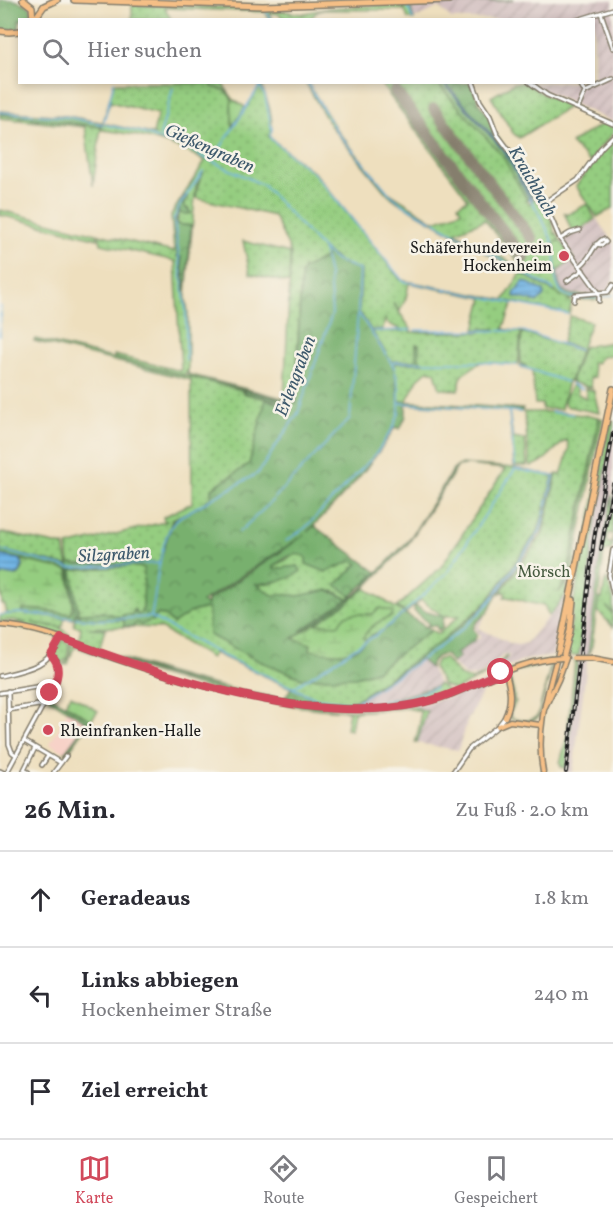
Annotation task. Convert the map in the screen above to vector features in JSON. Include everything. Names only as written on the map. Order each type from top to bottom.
[{"type":"highway","points":[[23,0],[33,7],[34,18]]},
{"type":"highway","points":[[35,18],[44,6],[57,0]]},
{"type":"highway","points":[[74,0],[263,6],[449,0]]},
{"type":"highway","points":[[143,0],[253,3],[375,0]]},
{"type":"highway","points":[[318,8],[330,5]]},
{"type":"highway","points":[[263,6],[279,9]]},
{"type":"highway","points":[[0,31],[18,31]]},
{"type":"highway","points":[[559,650],[613,389]]},
{"type":"highway","points":[[559,650],[613,401]]},
{"type":"highway","points":[[564,658],[573,593]]},
{"type":"highway","points":[[566,647],[567,653],[573,658]]},
{"type":"main road","points":[[0,625],[29,628],[146,669],[197,683],[264,698],[333,708],[381,708],[419,703],[454,693],[505,670],[550,659],[592,658],[613,662]]},
{"type":"main road","points":[[543,772],[540,752],[543,709],[559,650]]},
{"type":"main road","points":[[527,723],[537,720],[558,680],[564,658]]},
{"type":"main road","points":[[505,670],[509,686]]},
{"type":"main road","points":[[505,670],[510,706],[505,717]]},
{"type":"main road","points":[[494,675],[505,677]]},
{"type":"main road","points":[[505,717],[510,721],[541,725]]},
{"type":"main road","points":[[505,717],[516,722]]},
{"type":"main road","points":[[498,726],[510,721]]},
{"type":"street","points":[[584,18],[613,9]]},
{"type":"street","points":[[601,13],[613,48]]},
{"type":"street","points":[[578,108],[585,93],[613,79]]},
{"type":"street","points":[[474,84],[497,134],[524,170],[560,239],[599,297]]},
{"type":"street","points":[[532,84],[548,95],[613,124]]},
{"type":"street","points":[[537,88],[538,84]]},
{"type":"street","points":[[580,84],[585,93]]},
{"type":"street","points":[[542,204],[578,180],[604,144],[613,136]]},
{"type":"street","points":[[560,239],[580,230]]},
{"type":"street","points":[[567,281],[586,262],[596,244]]},
{"type":"street","points":[[574,299],[599,297],[608,292],[613,285]]},
{"type":"street","points":[[613,550],[609,575],[613,593]]},
{"type":"street","points":[[53,636],[57,645]]},
{"type":"street","points":[[0,675],[33,668],[51,655],[61,638]]},
{"type":"street","points":[[7,772],[55,685],[58,665],[51,655]]},
{"type":"street","points":[[0,693],[55,685]]},
{"type":"street","points":[[8,691],[9,744],[16,755]]},
{"type":"street","points":[[8,710],[39,705],[43,707]]},
{"type":"street","points":[[453,772],[471,746],[498,726],[505,717]]},
{"type":"street","points":[[24,741],[61,763]]},
{"type":"street","points":[[28,772],[24,770],[35,748]]},
{"type":"street","points":[[42,765],[48,756]]},
{"type":"street","points":[[54,772],[66,756]]},
{"type":"shaded area","points":[[433,0],[613,0],[613,122],[534,84],[595,84],[595,18],[450,18],[439,7],[414,18],[409,6],[433,4]]},
{"type":"shaded area","points":[[597,219],[613,243],[613,280],[608,291],[596,294],[566,294],[559,286],[556,272],[575,259],[561,239]]},
{"type":"shaded area","points":[[613,428],[613,489],[599,567],[573,772],[565,772],[593,538]]},
{"type":"shaded area","points":[[498,595],[478,628],[518,645],[526,643],[565,597],[553,656],[526,660],[494,671],[510,656],[504,654],[488,670],[475,676],[466,676],[452,663],[460,657],[457,653],[481,637],[475,628]]},
{"type":"shaded area","points":[[420,658],[430,667],[439,684],[435,687],[404,697],[355,703]]},
{"type":"shaded area","points":[[489,680],[468,719],[458,750],[417,743],[427,711],[411,706],[453,696]]},
{"type":"shaded area","points":[[68,710],[87,722],[65,752],[50,744]]},
{"type":"green space","points":[[0,0],[17,1],[31,8],[31,18],[18,18],[18,28],[0,29]]},
{"type":"green space","points":[[401,0],[407,0],[409,4],[514,0],[410,6],[413,18],[408,18]]},
{"type":"green space","points":[[401,4],[403,10],[324,10],[317,12],[311,18],[283,18],[279,14],[269,13],[272,18],[268,18],[265,12],[165,8],[170,18],[132,18],[132,5],[268,8],[301,14],[328,8]]},
{"type":"green space","points":[[114,84],[213,84],[212,87],[225,90],[232,99],[233,128],[261,84],[264,84],[262,88],[269,106],[272,126],[269,137],[316,174],[401,280],[504,300],[521,273],[572,302],[569,314],[508,301],[513,303],[503,329],[521,332],[518,365],[481,362],[462,375],[458,390],[440,389],[435,372],[428,370],[418,379],[406,402],[399,401],[396,375],[392,366],[396,363],[422,363],[419,359],[419,345],[416,344],[414,361],[391,362],[373,333],[375,331],[403,331],[387,323],[385,319],[383,329],[371,330],[359,312],[360,270],[342,263],[323,249],[326,257],[301,273],[295,402],[284,399],[291,253],[274,216],[196,198],[198,185],[204,172],[196,186],[186,296],[191,226],[177,224],[179,213],[190,214],[189,209],[183,206],[188,198],[186,196],[178,211],[175,225],[177,256],[180,257],[188,312],[188,374],[283,399],[188,376],[187,371],[184,375],[114,358],[114,355],[181,371],[175,261],[101,244],[99,234],[174,252],[171,215],[205,161],[155,140],[101,130],[102,123],[156,135],[153,134],[158,114],[110,102],[103,122]],"holes":[[[409,283],[483,298],[475,329],[481,329],[481,332],[410,332],[411,329],[393,303],[400,311]]]},
{"type":"green space","points":[[213,84],[223,84],[234,100],[245,107],[233,127],[232,99],[225,90],[212,87]]},
{"type":"green space","points":[[307,84],[336,129],[388,192],[434,221],[432,222],[387,194],[330,125]]},
{"type":"green space","points":[[381,84],[438,84],[501,154],[439,84],[444,84],[504,152],[530,199],[527,199],[502,155],[529,204],[533,199],[538,199],[552,221],[555,234],[557,233],[560,240],[554,243],[559,285],[570,294],[598,295],[598,300],[567,299],[434,223],[461,211],[458,205],[468,199]],"holes":[[[485,220],[523,269],[455,232]]]},
{"type":"green space","points":[[446,84],[471,84],[480,105],[490,117],[494,133],[491,134]]},
{"type":"green space","points":[[512,84],[528,84],[543,94],[570,106],[519,138],[513,133],[491,97]]},
{"type":"green space","points":[[0,111],[67,116],[101,122],[100,127],[0,114]]},
{"type":"green space","points":[[0,114],[101,127],[93,186],[85,127],[0,118]]},
{"type":"green space","points":[[605,122],[613,125],[613,133],[598,149],[590,162],[571,143]]},
{"type":"green space","points":[[494,133],[523,170],[531,185],[533,198],[509,155],[491,134]]},
{"type":"green space","points":[[613,137],[613,208],[597,217],[576,186]]},
{"type":"green space","points":[[185,196],[188,197],[183,205],[191,213],[179,213],[180,208],[176,216],[176,224],[191,226],[186,291],[181,257],[177,257],[174,226],[176,213]]},
{"type":"green space","points":[[587,204],[595,219],[581,229],[572,232],[564,212],[567,215]]},
{"type":"green space","points":[[0,210],[97,234],[98,239],[0,215]]},
{"type":"green space","name":"Schäferhundeverein Hockenheim","points":[[560,240],[574,259],[556,272],[554,243]]},
{"type":"green space","points":[[243,241],[290,253],[289,283],[250,274]]},
{"type":"green space","points":[[323,249],[342,263],[361,270],[359,312],[391,361],[414,361],[416,344],[419,345],[419,359],[422,363],[396,363],[393,366],[399,401],[523,409],[522,412],[406,404],[406,416],[400,429],[395,427],[376,456],[307,532],[314,526],[377,572],[351,596],[336,585],[358,564],[352,561],[326,572],[306,564],[306,557],[297,554],[285,558],[274,566],[274,569],[298,566],[301,571],[296,575],[274,582],[256,584],[274,596],[283,594],[298,596],[328,590],[348,599],[300,631],[365,588],[346,604],[294,637],[311,644],[310,649],[333,653],[353,651],[404,613],[431,630],[376,671],[355,677],[302,678],[259,661],[209,635],[207,608],[191,612],[173,624],[164,615],[158,614],[153,620],[141,625],[137,623],[131,627],[124,627],[124,620],[75,618],[75,612],[74,619],[22,613],[23,609],[71,614],[68,570],[0,555],[0,550],[69,566],[75,611],[69,563],[92,565],[159,563],[173,520],[205,503],[211,498],[211,489],[249,464],[266,399],[276,403],[277,401],[244,393],[242,390],[296,403],[301,273],[326,257]],"holes":[[[304,535],[207,601],[207,605],[202,602]],[[130,566],[144,568],[143,609],[139,614],[134,609],[132,615],[126,614],[120,617],[103,612],[77,614],[72,570]]]},
{"type":"green space","points":[[570,316],[591,322],[581,349],[562,343]]},
{"type":"green space","points":[[522,332],[580,351],[570,381],[568,381],[561,409],[542,409],[542,404],[535,404],[532,370],[520,367],[520,365],[527,366],[520,363]]},
{"type":"green space","points":[[35,339],[241,390],[242,393],[266,399],[249,465],[211,489],[211,498],[199,507],[172,519],[159,563],[92,565],[69,563],[67,546],[168,521],[164,521],[163,517],[192,503],[191,380],[34,341]]},
{"type":"green space","points":[[613,342],[613,354],[592,363],[595,377],[590,378],[592,388],[571,382],[583,347]]},
{"type":"green space","points":[[572,385],[576,387],[578,394],[587,399],[585,388],[594,391],[599,413],[565,406],[564,400]]},
{"type":"green space","points":[[509,411],[513,438],[525,440],[527,466],[514,466]]},
{"type":"green space","name":"Mörsch","points":[[524,412],[558,412],[599,417],[566,580],[558,593],[568,581],[565,596],[549,616],[544,605],[504,597],[506,595],[504,591],[499,594],[543,534],[557,474],[561,475],[569,449],[567,440],[540,463],[530,466]]},
{"type":"green space","points":[[600,418],[603,419],[570,582],[568,578]]},
{"type":"green space","points":[[610,420],[613,421],[613,428],[595,526],[579,655],[571,656],[567,651],[574,600]]},
{"type":"green space","points":[[461,464],[515,468],[553,476],[538,531],[486,603],[428,652],[354,701],[373,703],[394,699],[439,684],[450,693],[406,703],[359,707],[311,705],[262,698],[166,673],[78,643],[81,627],[74,626],[75,618],[124,620],[124,627],[89,628],[105,629],[99,650],[224,687],[289,700],[354,706],[315,699],[214,653],[211,658],[160,628],[131,627],[137,623],[153,620],[158,614],[164,615],[173,624],[191,612],[207,608],[208,623],[239,649],[259,661],[302,678],[355,677],[376,671],[431,630],[438,634],[459,616],[443,616],[421,600],[406,613],[397,607],[441,567],[505,469],[458,466]]},
{"type":"green space","points":[[458,466],[408,544],[366,587],[365,585],[409,540],[453,470]]},
{"type":"green space","points":[[556,475],[542,531],[497,594],[495,592],[539,530],[553,477]]},
{"type":"green space","points":[[612,495],[613,534],[608,533],[606,542],[611,544],[613,536],[612,549],[604,552],[592,646],[588,655],[599,567]]},
{"type":"green space","points":[[0,532],[64,546],[68,566],[0,550]]},
{"type":"green space","points":[[296,554],[302,554],[325,572],[352,561],[358,564],[337,585],[351,596],[348,599],[334,591],[298,596],[283,594],[274,596],[255,584],[273,583],[298,566],[274,569],[274,566]]},
{"type":"green space","points":[[22,560],[68,570],[73,605],[71,614],[23,609],[22,613],[7,614],[5,605],[2,604],[0,577],[5,574],[18,576],[23,568]]},
{"type":"green space","points":[[145,567],[143,609],[139,615],[134,609],[132,615],[126,614],[120,617],[103,612],[77,614],[70,570]]},
{"type":"green space","points":[[607,579],[613,598],[613,613],[606,606],[613,615],[613,627],[597,610]]},
{"type":"green space","points":[[365,588],[404,613],[384,630],[366,640],[363,638],[371,627],[392,616],[378,609],[374,614],[361,614],[339,625],[315,624],[346,604]]},
{"type":"green space","points":[[494,594],[497,595],[488,612],[473,629],[477,634],[475,640],[457,653],[459,657],[452,663],[446,655],[440,655],[433,660],[430,668],[420,659],[355,702],[354,706],[317,704],[284,698],[292,687],[315,699],[354,702],[446,638],[480,610]]},
{"type":"green space","points":[[415,605],[424,611],[444,617],[442,628],[438,630],[436,626],[427,626],[429,624],[414,611]]},
{"type":"green space","points":[[380,608],[393,612],[392,616],[371,627],[363,638],[366,640],[355,650],[340,653],[310,650],[311,644],[293,638],[315,624],[339,625],[346,616],[373,614]]},
{"type":"green space","points":[[22,613],[65,618],[62,627],[32,623],[59,627],[70,635],[69,639],[0,623],[27,623],[14,620],[0,621],[0,615]]},
{"type":"green space","points":[[62,640],[69,643],[67,658],[61,663],[54,655]]},
{"type":"green space","points":[[71,644],[175,678],[258,698],[341,710],[374,710],[411,706],[427,711],[417,743],[415,743],[420,723],[420,711],[406,708],[354,712],[351,730],[346,729],[349,711],[279,704],[245,697],[143,670],[76,647],[68,664],[63,665],[69,658]]},
{"type":"green space","points":[[506,656],[494,671],[455,690],[443,685],[433,667],[437,660],[444,658],[462,677],[472,680],[492,671]]},
{"type":"green space","points":[[554,660],[538,718],[530,722],[520,720],[529,720],[538,715],[551,664],[510,672],[514,700],[507,672]]},
{"type":"green space","points":[[575,660],[578,660],[566,768],[561,767],[560,763],[567,737]]},
{"type":"green space","points":[[71,695],[98,711],[91,720],[65,704]]},
{"type":"green space","points":[[50,696],[91,720],[67,754],[65,752],[87,722],[49,699]]},
{"type":"green space","points":[[513,701],[516,701],[510,714],[515,719],[508,715]]},
{"type":"water","points":[[444,84],[504,149],[532,199],[502,149]]},
{"type":"water","points":[[524,281],[544,291],[544,296],[538,302],[515,297],[514,294]]},
{"type":"water","points":[[0,555],[20,559],[23,565],[19,574],[15,576],[5,574],[0,577]]},
{"type":"waterway","name":"Kraichbach","points":[[407,4],[412,18]]},
{"type":"waterway","points":[[266,11],[270,18]]},
{"type":"waterway","points":[[104,121],[113,84]]},
{"type":"waterway","points":[[214,158],[261,84]]},
{"type":"waterway","points":[[308,84],[337,132],[389,193],[402,204],[432,221]]},
{"type":"waterway","points":[[259,86],[265,95],[272,130],[271,139],[315,174],[403,281],[568,314]]},
{"type":"waterway","points":[[160,136],[173,88]]},
{"type":"waterway","name":"Gießengraben","points":[[0,112],[68,117],[141,132],[187,147],[263,185],[323,249],[334,259],[343,263]]},
{"type":"waterway","points":[[186,360],[186,311],[174,219],[180,205],[203,171]]},
{"type":"waterway","name":"Kraichbach","points":[[530,198],[553,244],[556,279],[562,293],[569,297],[580,298],[613,295]]},
{"type":"waterway","points":[[434,222],[554,290]]},
{"type":"waterway","name":"Erlengraben","points":[[323,249],[329,275],[332,314],[298,413],[258,473],[181,516],[173,523],[163,548],[151,617],[223,656],[315,698],[354,703],[379,702],[405,698],[435,688]]},
{"type":"waterway","name":"Gießengraben","points":[[286,541],[305,528],[376,454],[393,428],[399,413],[399,388],[394,367],[358,312],[360,270],[346,264]]},
{"type":"waterway","points":[[0,306],[1,311]]},
{"type":"waterway","points":[[239,532],[267,506],[350,418],[358,312]]},
{"type":"waterway","points":[[0,329],[1,313]]},
{"type":"waterway","points":[[373,331],[411,330]]},
{"type":"waterway","points":[[415,330],[521,331]]},
{"type":"waterway","points":[[0,331],[0,336]]},
{"type":"waterway","points":[[523,331],[579,350]]},
{"type":"waterway","points":[[393,362],[481,362],[517,365]]},
{"type":"waterway","points":[[520,366],[567,382]]},
{"type":"waterway","points":[[571,384],[582,389]]},
{"type":"waterway","points":[[400,403],[509,411],[515,466]]},
{"type":"waterway","points":[[510,411],[521,412]]},
{"type":"waterway","points":[[551,412],[573,414]]},
{"type":"waterway","points":[[406,611],[447,573],[515,469],[552,476]]},
{"type":"waterway","points":[[496,593],[540,531],[554,476]]},
{"type":"waterway","name":"Silzgraben","points":[[0,550],[70,568],[159,563]]},
{"type":"waterway","points":[[356,702],[449,640],[495,595]]},
{"type":"waterway","points":[[0,615],[19,613],[73,618]]},
{"type":"waterway","points":[[293,688],[382,631],[404,613]]},
{"type":"waterway","points":[[75,618],[100,620],[150,617]]},
{"type":"runway","points":[[395,91],[524,258]]},
{"type":"runway","points":[[434,109],[532,239]]},
{"type":"railway","points":[[566,772],[594,539],[613,433]]},
{"type":"railway","points":[[601,549],[613,484]]},
{"type":"place","name":"Schäferhundeverein Hockenheim","points":[[564,256]]},
{"type":"place","name":"Rheinfranken-Halle","points":[[48,730]]},
{"type":"route","points":[[50,693],[58,677],[58,665],[51,655],[61,638],[146,669],[197,683],[270,699],[333,708],[367,709],[419,703],[454,693],[501,672]]}]
